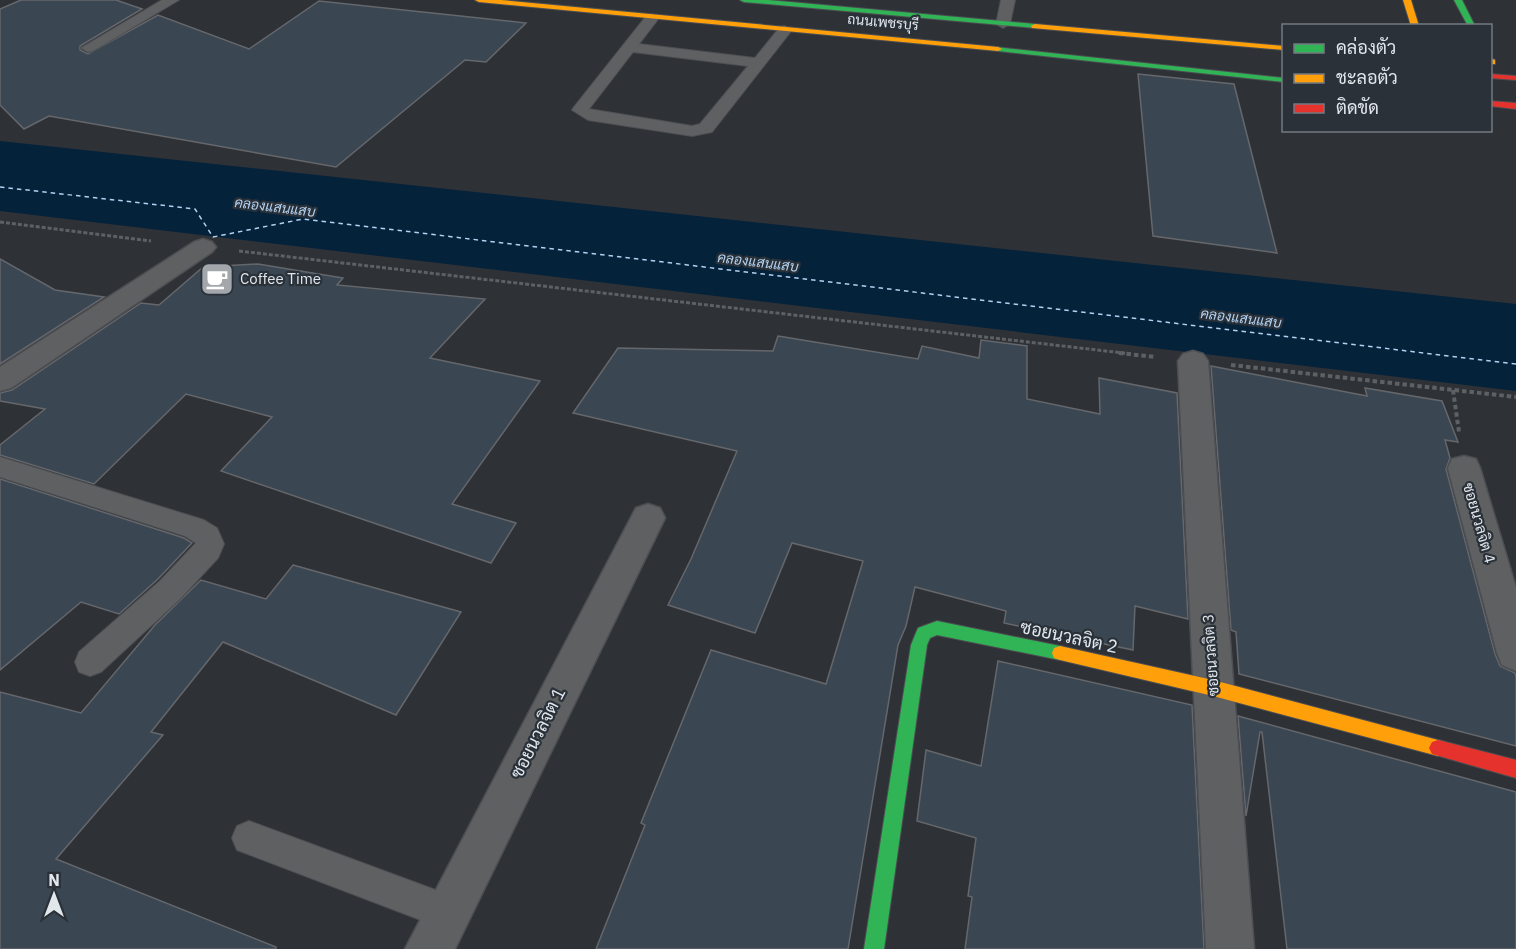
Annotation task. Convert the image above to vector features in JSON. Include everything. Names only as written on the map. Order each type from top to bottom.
[{"type":"main road","name":"ถนนเพชรบุรี","points":[[479,0],[650,11],[1088,46],[1282,69]]},
{"type":"main road","name":"ถนนเพชรบุรี","points":[[601,0],[650,11],[785,30],[1082,57],[1282,80]]},
{"type":"main road","name":"ถนนเพชรบุรี","points":[[744,0],[1282,50]]},
{"type":"main road","points":[[1407,0],[1414,24]]},
{"type":"main road","points":[[1458,0],[1471,24]]},
{"type":"main road","points":[[1492,65],[1508,63]]},
{"type":"main road","points":[[1492,66],[1516,78]]},
{"type":"main road","points":[[1492,92],[1516,94]]},
{"type":"main road","points":[[1492,103],[1516,105]]},
{"type":"main road","name":"ซอยนวลจิต 2","points":[[874,949],[919,645],[924,633],[937,628],[1213,688],[1516,769]]},
{"type":"street","points":[[0,381],[203,247]]},
{"type":"street","name":"ซอยนวลจิต 3","points":[[1193,361],[1230,949]]},
{"type":"street","name":"ซอยนวลจิต 4","points":[[1464,468],[1515,648]]},
{"type":"street","name":"ซอยนวลจิต 1","points":[[429,949],[648,518]]},
{"type":"lane","points":[[88,48],[172,0]]},
{"type":"lane","points":[[831,0],[843,9]]},
{"type":"lane","points":[[1003,24],[1008,0]]},
{"type":"lane","points":[[650,11],[629,47],[580,110],[588,115],[692,131],[706,128],[785,30]]},
{"type":"lane","points":[[629,47],[758,63]]},
{"type":"lane","points":[[0,467],[194,528],[207,536],[210,544],[208,550],[170,590],[90,662]]},
{"type":"lane","points":[[249,838],[447,912]]},
{"type":"path","points":[[0,222],[1516,397]]},
{"type":"path","name":"ซอยนวลจิต 4","points":[[1453,390],[1464,468]]},
{"type":"water","name":"คลองแสนแสบ","points":[[0,141],[1516,304],[1516,391],[0,211]]},
{"type":"building","points":[[21,0],[116,0],[142,9],[80,46],[80,50],[88,54],[158,15],[249,49],[319,1],[526,23],[486,62],[465,60],[336,167],[49,116],[24,129],[0,105],[0,9]]},
{"type":"building","points":[[1138,74],[1234,84],[1277,253],[1153,236]]},
{"type":"building","points":[[0,259],[55,290],[104,297],[0,364]]},
{"type":"building","points":[[258,264],[343,278],[337,285],[485,299],[430,358],[540,381],[452,504],[516,523],[491,563],[221,471],[272,417],[186,394],[94,484],[0,455],[0,445],[45,409],[0,401],[0,393],[12,390],[141,303],[159,305],[203,267]]},
{"type":"building","points":[[778,336],[918,359],[922,346],[979,358],[981,340],[1027,346],[1027,399],[1100,414],[1099,378],[1177,393],[1188,619],[1135,606],[1133,650],[1004,623],[1006,611],[915,587],[906,626],[898,645],[848,949],[596,949],[645,825],[641,823],[711,650],[826,684],[863,561],[792,543],[755,633],[668,605],[691,559],[737,451],[573,413],[618,348],[773,351]]},
{"type":"building","points":[[1211,366],[1367,396],[1365,388],[1442,401],[1458,442],[1445,440],[1450,458],[1446,469],[1495,654],[1500,666],[1515,673],[1516,677],[1516,746],[1239,674],[1236,632],[1231,630]]},
{"type":"building","points":[[0,479],[184,538],[192,543],[158,579],[119,614],[81,602],[0,670]]},
{"type":"building","points":[[293,565],[461,612],[396,715],[223,642],[151,732],[163,735],[56,859],[276,947],[276,949],[0,949],[0,692],[81,713],[155,625],[201,580],[266,599]]},
{"type":"building","points":[[998,661],[1192,705],[1204,949],[965,949],[972,897],[968,896],[976,838],[917,821],[926,750],[981,766]]},
{"type":"building","points":[[1238,716],[1516,792],[1516,949],[1287,949],[1262,732],[1260,732],[1246,816]]},
{"type":"ferry route","points":[[0,187],[195,209],[213,237],[303,219],[1516,364]]},
{"type":"traffic: fast","points":[[744,0],[1035,26]]},
{"type":"traffic: fast","points":[[1458,0],[1471,24]]},
{"type":"traffic: fast","points":[[998,49],[1282,80]]},
{"type":"traffic: fast","points":[[874,949],[919,645],[924,633],[937,628],[1060,653]]},
{"type":"traffic: slow","points":[[479,0],[998,49]]},
{"type":"traffic: slow","points":[[1407,0],[1414,24]]},
{"type":"traffic: slow","points":[[1035,26],[1282,48]]},
{"type":"traffic: slow","points":[[1060,653],[1213,688],[1438,748]]},
{"type":"traffic: jam","points":[[1492,76],[1516,78]]},
{"type":"traffic: jam","points":[[1492,103],[1516,106]]},
{"type":"traffic: jam","points":[[1438,748],[1516,769]]},
{"type":"place","name":"Coffee Time","points":[[217,279]]}]
